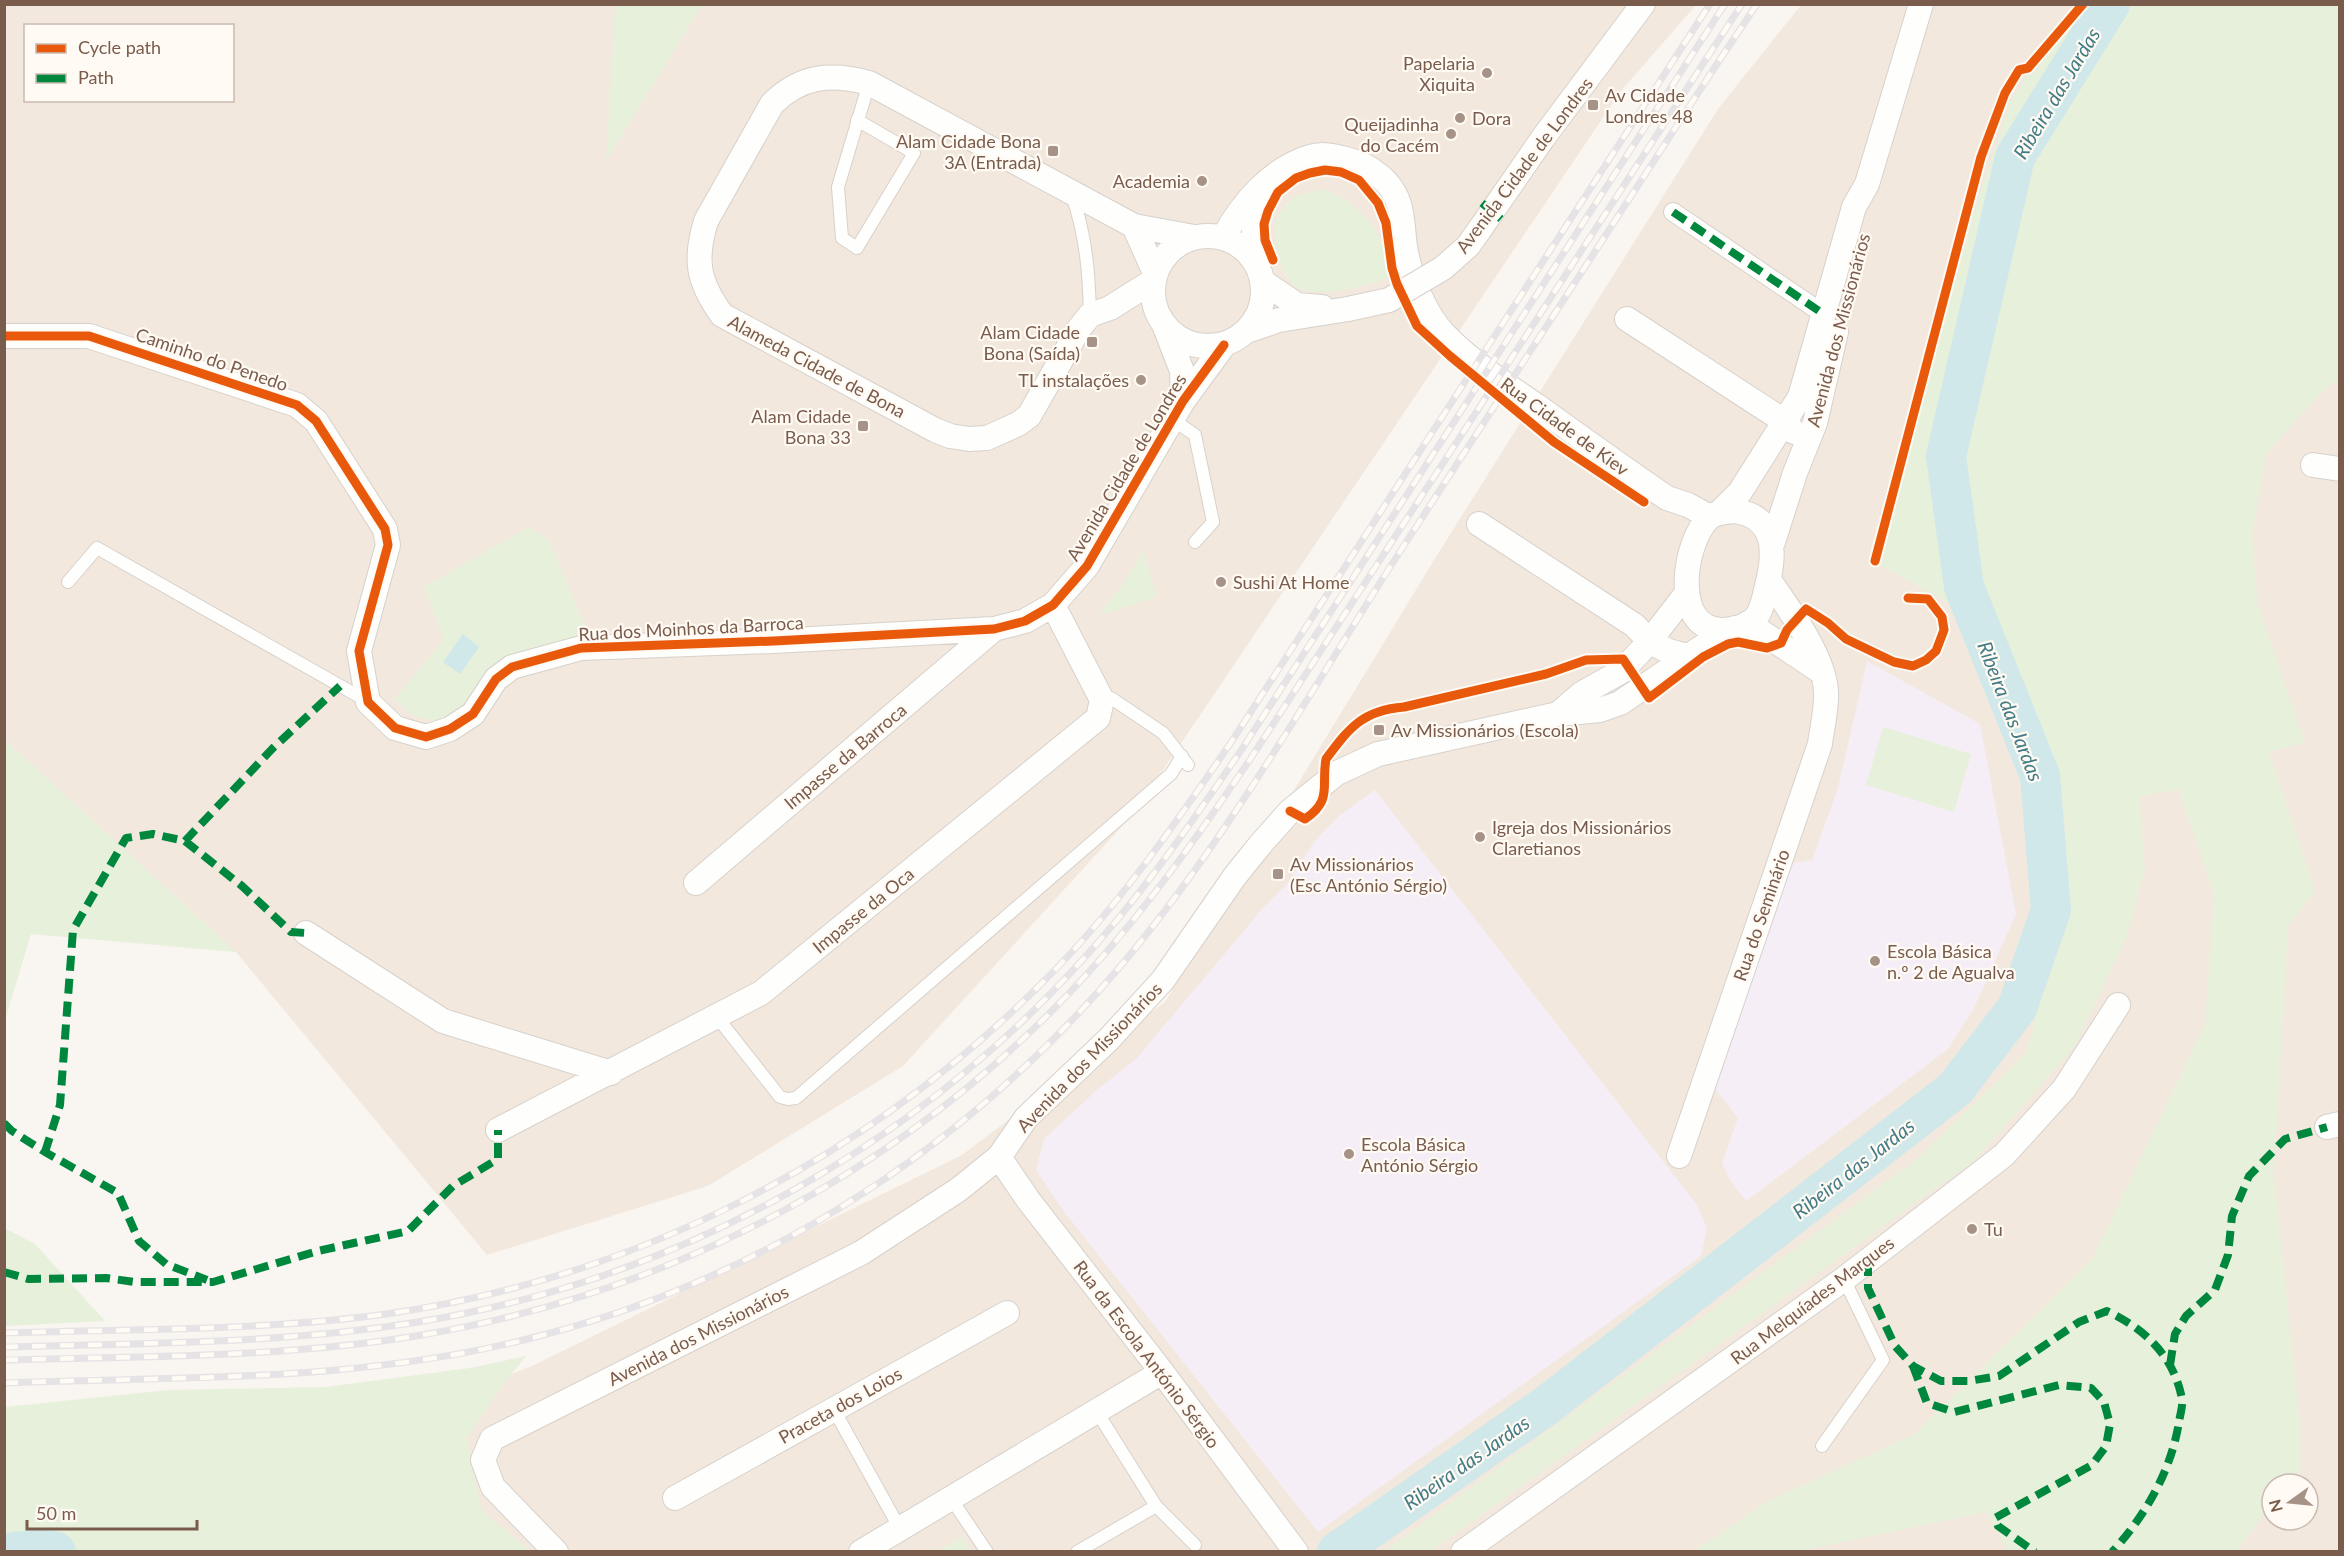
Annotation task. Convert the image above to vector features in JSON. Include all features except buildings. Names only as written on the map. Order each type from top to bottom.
[{"type":"street","name":"Avenida Cidade de Londres","points":[[1247,331],[1279,320],[1389,300],[1443,268],[1468,246],[1543,138],[1643,4]]},
{"type":"street","name":"Avenida dos Missionários","points":[[1714,515],[1740,492],[1800,397],[1854,207],[1867,184],[1921,4]]},
{"type":"street","name":"Alameda Cidade de Bona","points":[[1154,277],[1100,311],[1078,330],[1029,416],[1006,431],[987,438],[969,438],[935,430],[722,315],[709,297],[700,277],[699,258],[706,221],[772,104],[790,88],[831,76],[869,83],[1134,226],[1194,237]]},
{"type":"street","name":"Rua Cidade de Kiev","points":[[1223,238],[1230,225],[1258,189],[1284,168],[1315,155],[1331,155],[1360,163],[1386,181],[1400,206],[1406,255],[1426,308],[1442,332],[1473,360],[1666,498],[1714,515]]},
{"type":"street","points":[[1134,226],[1154,277],[1154,305],[1162,322],[1177,338],[1192,345],[1208,347],[1224,345],[1247,331],[1262,305],[1254,223],[1270,181]]},
{"type":"street","name":"Avenida dos Missionários","points":[[1773,542],[1795,473],[1815,423],[1829,356],[1869,212],[1867,184]]},
{"type":"street","points":[[1673,212],[1825,315]]},
{"type":"street","points":[[1154,277],[1161,260],[1170,250],[1194,237],[1223,238],[1235,243],[1258,271]]},
{"type":"street","name":"Avenida Cidade de Londres","points":[[1258,271],[1297,305],[1348,309]]},
{"type":"street","points":[[1100,311],[1162,322]]},
{"type":"street","name":"Avenida dos Missionários","points":[[1627,319],[1784,421],[1795,434],[1795,473]]},
{"type":"street","name":"Avenida Cidade de Londres","points":[[1162,322],[1182,371],[1177,410]]},
{"type":"street","name":"Caminho do Penedo","points":[[4,336],[89,336],[297,405],[316,421],[385,529],[388,545],[359,651],[368,702]]},
{"type":"street","name":"Avenida Cidade de Londres","points":[[1053,605],[1087,566],[1177,410],[1224,345]]},
{"type":"street","points":[[2313,465],[2340,469]]},
{"type":"street","name":"Rua Cidade de Kiev","points":[[1666,498],[1693,545]]},
{"type":"street","points":[[1735,511],[1748,513],[1761,523],[1773,542],[1769,580],[1756,618],[1742,626],[1713,629],[1702,623],[1688,605],[1686,594],[1693,545],[1699,529],[1714,515],[1735,511]]},
{"type":"street","points":[[1479,524],[1634,625],[1649,642],[1666,652],[1689,656]]},
{"type":"street","name":"Rua do Seminário","points":[[1678,1156],[1820,744],[1826,692],[1822,672],[1796,619],[1769,580]]},
{"type":"street","name":"Avenida dos Missionários","points":[[1558,714],[1581,694],[1622,671],[1649,642],[1686,594]]},
{"type":"street","points":[[1053,605],[1102,700]]},
{"type":"street","name":"Rua dos Moinhos da Barroca","points":[[368,702],[395,728],[426,737],[450,729],[473,714],[496,679],[512,667],[581,648],[774,641],[994,629],[1025,621],[1053,605]]},
{"type":"street","name":"Avenida dos Missionários","points":[[556,1551],[493,1486],[483,1460],[492,1439],[861,1253],[958,1190],[999,1157],[1026,1118],[1108,1039],[1163,980],[1235,876],[1290,811],[1337,773],[1378,754],[1558,714],[1600,710],[1620,703],[1689,656],[1742,626]]},
{"type":"street","points":[[1742,626],[1822,672]]},
{"type":"street","name":"Impasse da Barroca","points":[[696,883],[994,629]]},
{"type":"street","name":"Impasse da Oca","points":[[498,1131],[761,993],[1098,718],[1102,700]]},
{"type":"street","points":[[306,933],[443,1021],[611,1073]]},
{"type":"street","name":"Rua Melquíades Marques","points":[[1463,1551],[1844,1279],[2004,1155],[2064,1089],[2118,1005]]},
{"type":"street","name":"Rua da Escola António Sérgio","points":[[999,1157],[1029,1201],[1162,1372],[1296,1551]]},
{"type":"street","name":"Praceta dos Loios","points":[[675,1498],[1007,1313]]},
{"type":"street","points":[[861,1551],[1162,1372]]},
{"type":"lane","points":[[857,120],[914,153],[857,248],[842,238],[838,187],[857,120],[869,83]]},
{"type":"lane","points":[[1070,192],[1080,219],[1089,269],[1100,311]]},
{"type":"lane","points":[[1177,410],[1195,435],[1213,522],[1195,542]]},
{"type":"lane","points":[[68,582],[98,548],[368,702]]},
{"type":"lane","points":[[717,1017],[780,1097],[796,1098],[1185,761],[1163,733],[1112,698],[1102,700]]},
{"type":"lane","points":[[1822,1446],[1883,1360],[1844,1279]]},
{"type":"lane","points":[[833,1408],[899,1527]]},
{"type":"lane","points":[[1097,1412],[1156,1506],[1195,1545]]},
{"type":"lane","points":[[950,1497],[987,1551]]},
{"type":"lane","points":[[1077,1551],[1156,1506]]},
{"type":"shaded area","points":[[5,5],[1696,5],[1621,91],[1134,813],[903,1066],[708,1186],[487,1255],[236,952],[5,789]]},
{"type":"shaded area","points":[[1801,5],[2339,5],[2339,1551],[424,1551],[362,1433],[534,1365],[962,1155],[1165,1002],[1439,552],[1718,109]]},
{"type":"shaded area","name":"Escola Básica n.º 2 de Agualva","points":[[1867,661],[1980,724],[2016,914],[1974,1008],[1948,1049],[1746,1201],[1730,1180],[1722,1163],[1738,1118],[1711,1083],[1789,864],[1812,860],[1838,788]]},
{"type":"shaded area","name":"Escola Básica António Sérgio","points":[[1375,790],[1697,1205],[1707,1228],[1701,1256],[1318,1532],[1062,1209],[1036,1170],[1044,1139],[1098,1089],[1136,1059],[1264,907],[1287,884],[1314,842],[1340,815]]},
{"type":"green space","points":[[615,5],[702,5],[606,161]]},
{"type":"green space","points":[[2073,5],[2339,5],[2339,379],[2325,388],[2266,454],[2252,537],[2258,605],[2305,742],[2269,752],[2315,891],[2288,926],[2274,1175],[2299,1415],[2300,1470],[2298,1472],[2260,1472],[2260,1520],[2236,1551],[2007,1551],[1987,1512],[1799,1551],[1694,1551],[1768,1501],[1915,1434],[2093,1258],[2205,1024],[2214,894],[2179,790],[2139,796],[2145,869],[2127,936],[2075,1046],[1974,1161],[1431,1551],[1385,1551],[1918,1158],[2026,1053],[2056,940],[2064,875],[2066,827],[2057,783],[2027,690],[2004,634],[1879,564],[1971,219],[2011,100]]},
{"type":"green space","points":[[1322,189],[1352,205],[1368,220],[1384,250],[1388,278],[1356,288],[1317,292],[1298,288],[1287,277],[1279,260],[1275,242],[1277,218],[1292,199]]},
{"type":"green space","points":[[529,527],[548,539],[586,628],[573,641],[457,715],[439,723],[414,716],[394,699],[444,640],[424,587]]},
{"type":"green space","points":[[1143,551],[1157,597],[1099,615],[1123,584]]},
{"type":"green space","points":[[1883,727],[1971,754],[1954,812],[1866,785]]},
{"type":"green space","points":[[5,740],[236,952],[31,934],[5,1020]]},
{"type":"green space","points":[[4,1228],[35,1244],[105,1321],[5,1326]]},
{"type":"green space","points":[[526,1356],[502,1386],[466,1439],[482,1511],[530,1551],[5,1551],[5,1407],[169,1390],[326,1387],[470,1368]]},
{"type":"green space","points":[[962,1537],[971,1551],[938,1551]]},
{"type":"water","points":[[463,634],[479,647],[460,674],[443,662]]},
{"type":"waterway","name":"Ribeira das Jardas","points":[[1337,1552],[1547,1405],[1955,1089],[2017,1008],[2051,910],[2040,776],[1964,587],[1946,456],[2015,157],[2110,4]]},
{"type":"waterway","name":"Ribeira das Jardas","points":[[14,1552],[40,1549],[56,1552]]},
{"type":"railway","points":[[4,1333],[291,1324],[386,1314],[479,1297],[569,1272],[657,1240],[742,1201],[823,1156],[900,1104],[974,1046],[1043,982],[1095,927],[1165,837],[1230,744],[1710,4]]},
{"type":"railway","points":[[4,1347],[264,1339],[315,1335],[418,1322],[516,1301],[612,1272],[704,1235],[793,1190],[878,1138],[958,1078],[1032,1012],[1101,939],[1156,871],[1190,824],[1240,752],[1725,4]]},
{"type":"railway","points":[[4,1360],[214,1355],[318,1348],[422,1335],[516,1315],[609,1287],[698,1252],[784,1210],[867,1161],[945,1105],[1019,1043],[1087,974],[1131,923],[1193,842],[1251,758],[1742,4]]},
{"type":"railway","points":[[4,1383],[209,1377],[344,1369],[479,1350],[547,1334],[631,1308],[711,1276],[789,1237],[864,1193],[935,1143],[1002,1087],[1065,1027],[1124,962],[1197,868],[1231,819],[1390,567],[1757,4]]},
{"type":"marked path","points":[[1482,203],[1501,219]]},
{"type":"marked path","points":[[1673,212],[1825,315]]},
{"type":"marked path","points":[[185,841],[273,748],[340,686]]},
{"type":"marked path","points":[[45,1152],[60,1105],[73,930],[126,838],[153,834],[185,841],[242,886],[291,932],[306,933]]},
{"type":"marked path","points":[[4,1123],[12,1131],[45,1152],[118,1193],[139,1241],[166,1264],[207,1280]]},
{"type":"marked path","points":[[2170,1365],[2175,1334],[2186,1316],[2215,1290],[2228,1255],[2232,1216],[2249,1176],[2285,1139],[2327,1127]]},
{"type":"marked path","points":[[4,1272],[28,1279],[106,1278],[135,1282],[213,1282],[318,1251],[408,1231],[453,1186],[498,1159],[498,1130]]},
{"type":"marked path","points":[[1868,1261],[1868,1288],[1895,1346],[1913,1366],[1941,1381],[1968,1381],[1999,1376],[2079,1322],[2107,1311],[2134,1326],[2156,1346],[2165,1357],[2178,1384],[2182,1408],[2170,1458],[2155,1492],[2136,1523],[2112,1552]]},
{"type":"marked path","points":[[1913,1366],[1927,1403],[1954,1412],[2059,1385],[2091,1388],[2104,1402],[2110,1424],[2106,1446],[2092,1465],[1995,1518],[1998,1526],[2035,1552]]},
{"type":"cycle path","points":[[1875,561],[1981,157],[2005,93],[2019,70],[2028,68],[2083,4]]},
{"type":"cycle path","points":[[1273,260],[1265,240],[1264,224],[1278,192],[1296,178],[1325,170],[1341,172],[1359,180],[1378,203],[1386,223],[1392,268],[1417,326],[1554,442],[1644,502]]},
{"type":"cycle path","points":[[4,336],[89,336],[297,405],[316,421],[385,529],[388,545],[359,651],[368,702],[395,728],[426,737],[450,729],[473,714],[496,679],[512,667],[581,648],[774,641],[994,629],[1025,621],[1053,605],[1087,566],[1183,401],[1224,345]]},
{"type":"cycle path","points":[[1290,811],[1305,819],[1314,812],[1323,799],[1326,759],[1342,738],[1358,722],[1367,717],[1390,709],[1546,674],[1586,660],[1623,659],[1649,698],[1703,657],[1728,644],[1738,642],[1767,648],[1781,643],[1787,630],[1806,609],[1828,623],[1846,639],[1894,662],[1913,666],[1926,660],[1936,651],[1944,630],[1942,617],[1928,599],[1908,598]]},
{"type":"place","name":"Papelaria Xiquita","points":[[1487,73]]},
{"type":"place","name":"Av Cidade Londres 48","points":[[1593,105]]},
{"type":"place","name":"Dora","points":[[1460,118]]},
{"type":"place","name":"Queijadinha do Cacém","points":[[1451,134]]},
{"type":"place","name":"Alam Cidade Bona 3A (Entrada)","points":[[1053,151]]},
{"type":"place","name":"Academia","points":[[1202,181]]},
{"type":"place","name":"Alam Cidade Bona (Saída)","points":[[1092,342]]},
{"type":"place","name":"TL instalações","points":[[1141,380]]},
{"type":"place","name":"Alam Cidade Bona 33","points":[[863,426]]},
{"type":"place","name":"Sushi At Home","points":[[1221,582]]},
{"type":"place","name":"Av Missionários (Escola)","points":[[1379,730]]},
{"type":"place","name":"Igreja dos Missionários Claretianos","points":[[1480,837]]},
{"type":"place","name":"Av Missionários (Esc António Sérgio)","points":[[1278,874]]},
{"type":"place","name":"Escola Básica n.º 2 de Agualva","points":[[1875,961]]},
{"type":"place","name":"Escola Básica António Sérgio","points":[[1349,1154]]},
{"type":"place","name":"Tu","points":[[1972,1229]]}]
